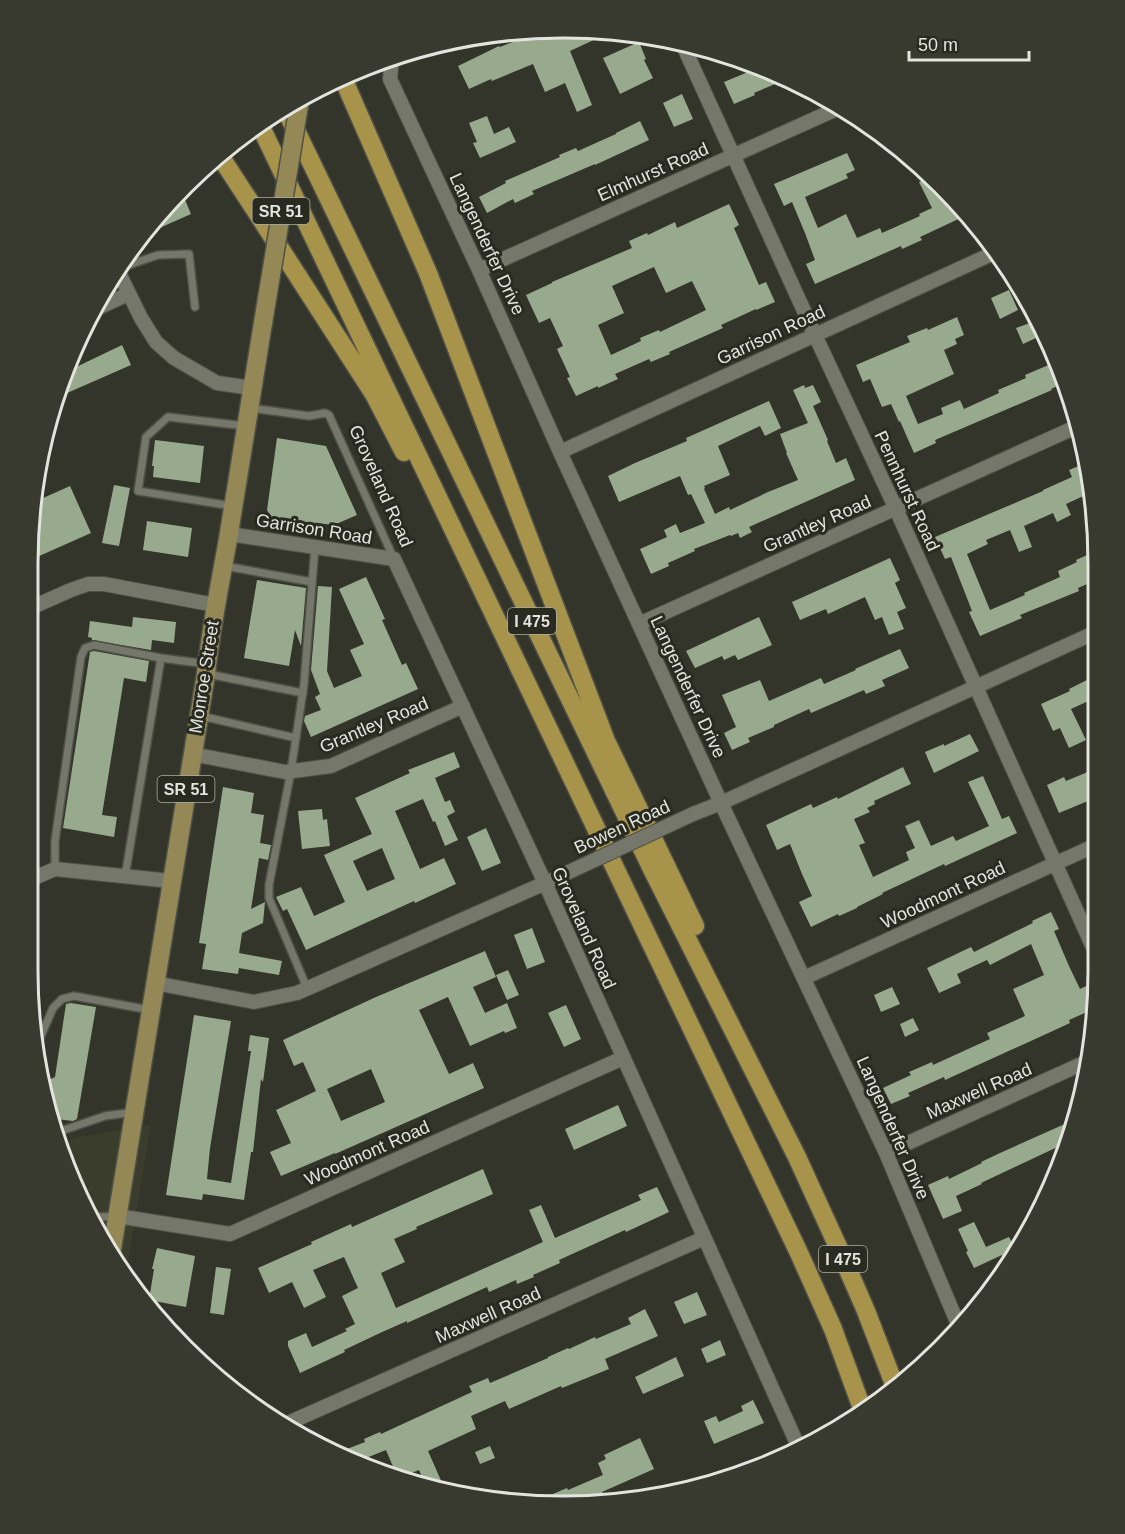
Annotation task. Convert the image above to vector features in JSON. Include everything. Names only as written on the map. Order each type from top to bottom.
[{"type":"highway","points":[[346,85],[428,273],[606,741],[746,1032],[784,1131]]},
{"type":"highway","name":"I 475","points":[[288,115],[652,869],[784,1131],[839,1249],[892,1380]]},
{"type":"highway","name":"I 475","points":[[263,132],[799,1253],[833,1329],[860,1404]]},
{"type":"highway","points":[[224,162],[374,394],[532,692]]},
{"type":"main road","name":"Monroe Street","points":[[113,1242],[215,605],[229,534],[298,109]]},
{"type":"street","name":"Pennhurst Road","points":[[686,53],[896,509],[1088,936]]},
{"type":"street","name":"Langenderfer Drive","points":[[391,66],[390,79],[721,803],[886,1153],[956,1319]]},
{"type":"street","name":"Elmhurst Road","points":[[479,270],[831,112]]},
{"type":"street","name":"Garrison Road","points":[[560,452],[988,256]]},
{"type":"street","points":[[122,278],[141,318],[156,342],[174,358],[218,383],[252,388]]},
{"type":"street","points":[[106,305],[129,294]]},
{"type":"street","name":"Grantley Road","points":[[639,624],[1071,429]]},
{"type":"street","name":"Garrison Road","points":[[229,534],[394,559]]},
{"type":"street","name":"Groveland Road","points":[[394,559],[463,706],[551,880],[623,1058],[796,1441]]},
{"type":"street","points":[[38,605],[88,584],[104,584],[215,605]]},
{"type":"street","name":"Bowen Road","points":[[155,983],[254,1002],[297,993],[1088,636]]},
{"type":"street","name":"Grantley Road","points":[[192,754],[285,772],[331,766],[463,706]]},
{"type":"street","name":"Woodmont Road","points":[[804,978],[1088,849]]},
{"type":"street","points":[[38,876],[55,869],[171,881]]},
{"type":"street","name":"Woodmont Road","points":[[117,1216],[230,1234],[623,1058]]},
{"type":"street","name":"Maxwell Road","points":[[886,1153],[1079,1065]]},
{"type":"street","name":"Maxwell Road","points":[[292,1421],[704,1238]]},
{"type":"lane","points":[[131,263],[158,255],[189,254],[195,307]]},
{"type":"lane","name":"Groveland Road","points":[[248,408],[309,416],[325,413],[329,415],[394,559]]},
{"type":"lane","points":[[233,506],[138,491],[146,437],[168,417],[246,426]]},
{"type":"lane","points":[[308,988],[269,898],[269,885],[303,693],[315,547]]},
{"type":"lane","points":[[223,565],[312,582]]},
{"type":"lane","points":[[55,869],[55,841],[81,657],[85,648],[94,645],[161,658],[303,693]]},
{"type":"lane","points":[[125,877],[161,658]]},
{"type":"lane","points":[[198,716],[296,738]]},
{"type":"lane","points":[[42,1035],[53,1008],[62,999],[74,996],[150,1010]]},
{"type":"lane","points":[[62,1131],[105,1116],[134,1112]]},
{"type":"lane","points":[[100,1219],[117,1216]]},
{"type":"shaded area","points":[[151,1125],[127,1265],[108,1234],[77,1172],[66,1142],[74,1138]]},
{"type":"building","points":[[528,39],[596,39],[570,51],[592,105],[577,112],[565,83],[545,92],[533,64],[469,89],[458,66],[518,40]]},
{"type":"building","points":[[640,44],[646,59],[644,60],[653,78],[620,94],[603,58]]},
{"type":"building","points":[[749,72],[777,83],[734,104],[724,82]]},
{"type":"building","points":[[682,94],[693,119],[674,127],[663,103]]},
{"type":"building","points":[[487,116],[494,134],[509,127],[516,142],[480,158],[473,143],[477,142],[469,123]]},
{"type":"building","points":[[640,121],[649,140],[532,191],[534,194],[515,203],[513,199],[487,213],[479,197],[506,183],[505,181],[576,148],[578,151]]},
{"type":"building","points":[[847,153],[855,170],[846,174],[848,178],[805,197],[818,228],[846,214],[857,238],[880,228],[882,233],[920,216],[919,214],[932,208],[919,182],[922,180],[959,219],[920,237],[922,240],[902,249],[901,246],[815,284],[806,264],[815,260],[805,233],[792,202],[784,206],[774,184]]},
{"type":"building","points":[[184,198],[191,214],[157,229]]},
{"type":"building","points":[[729,204],[739,225],[734,228],[759,285],[766,282],[775,302],[721,325],[723,328],[669,352],[670,354],[651,362],[649,359],[615,374],[618,379],[576,396],[557,349],[563,346],[550,318],[539,323],[526,295],[632,248],[629,241],[647,233],[648,235],[675,222],[677,228]],"holes":[[[654,267],[666,293],[692,281],[706,310],[660,332],[659,330],[640,338],[641,341],[611,355],[598,325],[624,313],[612,286]]]},
{"type":"building","points":[[1009,290],[1018,310],[1000,319],[991,298]]},
{"type":"building","points":[[957,317],[964,335],[955,339],[957,344],[944,350],[954,374],[906,396],[918,424],[943,414],[941,408],[960,400],[964,409],[1026,378],[1025,375],[1049,365],[1057,386],[935,440],[936,443],[914,453],[891,404],[882,407],[870,379],[863,382],[856,365],[910,342],[907,336],[927,328],[928,330]]},
{"type":"building","points":[[1029,323],[1036,338],[1023,344],[1016,328]]},
{"type":"building","points":[[122,345],[131,365],[65,394],[75,368]]},
{"type":"building","points":[[804,385],[805,388],[813,385],[821,402],[813,406],[836,463],[846,458],[855,480],[749,527],[752,532],[740,538],[738,533],[694,549],[695,551],[668,563],[669,566],[651,574],[640,549],[667,537],[664,530],[676,524],[680,533],[705,523],[691,494],[688,495],[680,476],[619,502],[608,476],[769,401],[781,428],[765,436],[760,426],[718,446],[730,475],[704,486],[704,489],[715,514],[729,507],[730,510],[798,480],[780,434],[808,423],[793,390]]},
{"type":"building","points":[[277,438],[326,446],[357,515],[334,525],[271,518],[267,510]]},
{"type":"building","points":[[155,440],[204,446],[200,483],[153,477]]},
{"type":"building","points":[[1078,466],[1083,496],[1066,504],[1071,515],[1057,522],[1053,513],[1024,526],[1032,547],[1019,552],[1010,530],[986,540],[988,544],[967,554],[990,610],[1060,577],[1058,571],[1088,555],[1088,584],[1078,588],[1079,591],[1020,615],[1022,618],[980,636],[969,612],[972,611],[951,557],[945,559],[935,537],[1072,477],[1069,470]]},
{"type":"building","points":[[114,485],[130,488],[119,546],[102,543]]},
{"type":"building","points":[[70,486],[91,533],[38,556],[42,499]]},
{"type":"building","points":[[147,521],[192,528],[188,557],[143,550]]},
{"type":"building","points":[[890,558],[900,580],[895,583],[906,608],[897,612],[904,629],[889,635],[882,617],[875,620],[865,597],[828,614],[826,609],[800,620],[792,602]]},
{"type":"building","points":[[366,577],[402,665],[406,663],[418,689],[311,737],[304,721],[305,716],[321,710],[315,697],[320,694],[311,670],[318,586],[332,587],[327,671],[334,688],[362,676],[350,650],[364,644],[339,589]]},
{"type":"building","points":[[257,580],[306,588],[301,646],[295,630],[289,666],[244,658]]},
{"type":"building","points":[[133,617],[176,622],[174,643],[152,640],[151,650],[92,640],[88,637],[90,621],[132,627]]},
{"type":"building","points":[[759,617],[772,645],[738,660],[735,655],[724,660],[722,656],[695,668],[686,651]]},
{"type":"building","points":[[900,649],[909,668],[882,680],[885,686],[866,694],[864,690],[811,713],[809,709],[748,738],[750,742],[732,750],[724,733],[736,727],[722,695],[760,680],[769,701],[821,678],[824,684]]},
{"type":"building","points":[[90,652],[149,661],[146,682],[124,678],[102,815],[117,817],[114,837],[63,828]]},
{"type":"building","points":[[1087,680],[1088,682],[1088,701],[1071,709],[1086,740],[1069,748],[1060,728],[1053,731],[1041,704],[1070,691],[1069,689]]},
{"type":"building","points":[[970,734],[979,751],[934,773],[925,752]]},
{"type":"building","points":[[454,752],[460,767],[435,778],[445,802],[450,800],[455,812],[447,816],[458,840],[445,846],[423,799],[395,811],[420,869],[444,858],[456,884],[306,950],[287,909],[283,911],[276,897],[301,887],[314,916],[345,902],[324,855],[372,834],[355,798],[410,773],[408,770]],"holes":[[[382,848],[395,879],[367,891],[353,861]]]},
{"type":"building","points":[[903,767],[911,784],[874,801],[875,804],[867,808],[870,812],[854,819],[865,843],[859,845],[873,877],[909,860],[906,852],[915,848],[905,826],[919,820],[931,846],[953,836],[956,841],[989,826],[968,782],[983,776],[1002,819],[1009,816],[1017,833],[945,866],[944,864],[882,893],[857,908],[811,927],[799,902],[812,896],[790,844],[777,850],[766,825],[811,804],[813,808],[837,797],[838,799]]},
{"type":"building","points":[[1088,772],[1088,801],[1059,813],[1047,785],[1064,777],[1066,781]]},
{"type":"building","points":[[223,787],[254,793],[251,813],[264,815],[260,843],[271,845],[268,860],[259,858],[251,909],[265,902],[263,923],[242,933],[239,953],[282,961],[279,975],[239,968],[238,974],[202,969],[206,944],[199,943]]},
{"type":"building","points":[[322,809],[323,820],[327,819],[330,846],[302,849],[298,811]]},
{"type":"building","points":[[486,828],[501,863],[482,871],[467,837]]},
{"type":"building","points":[[1051,912],[1059,929],[1054,931],[1069,966],[1080,989],[1086,986],[1087,988],[1085,1013],[1069,1020],[1070,1023],[945,1080],[944,1077],[908,1093],[910,1096],[891,1104],[883,1088],[911,1075],[909,1072],[932,1062],[933,1065],[990,1039],[987,1033],[1025,1016],[1013,989],[1044,975],[1031,944],[990,965],[987,960],[957,974],[961,983],[939,993],[927,968],[971,947],[974,952],[1033,923],[1032,921]]},
{"type":"building","points":[[532,928],[545,962],[527,969],[514,935]]},
{"type":"building","points":[[485,951],[496,977],[473,987],[485,1013],[507,1003],[517,1028],[505,1033],[504,1031],[470,1046],[448,997],[419,1010],[449,1074],[473,1063],[484,1088],[281,1176],[270,1152],[291,1143],[276,1110],[316,1091],[303,1062],[294,1066],[283,1040],[376,997]],"holes":[[[371,1069],[385,1102],[341,1121],[327,1089]]]},
{"type":"building","points":[[508,970],[519,995],[507,1000],[496,975]]},
{"type":"building","points":[[892,987],[900,1004],[881,1012],[874,995]]},
{"type":"building","points":[[66,1004],[96,1007],[77,1119],[73,1121],[59,1119],[49,1080],[55,1077]]},
{"type":"building","points":[[566,1005],[581,1039],[564,1047],[548,1013]]},
{"type":"building","points":[[194,1015],[231,1021],[207,1179],[231,1183],[251,1051],[248,1051],[250,1035],[269,1038],[244,1200],[203,1194],[202,1200],[166,1195]]},
{"type":"building","points":[[913,1018],[919,1030],[905,1037],[900,1024]]},
{"type":"building","points":[[618,1105],[627,1126],[574,1150],[565,1129]]},
{"type":"building","points":[[1065,1124],[1057,1147],[956,1196],[962,1211],[943,1219],[928,1185],[948,1176],[949,1179]]},
{"type":"building","points":[[483,1169],[493,1194],[416,1227],[417,1229],[394,1239],[405,1262],[381,1273],[396,1308],[543,1242],[529,1210],[541,1205],[555,1238],[641,1200],[638,1195],[657,1187],[669,1212],[559,1260],[560,1263],[533,1275],[534,1277],[517,1284],[516,1280],[489,1292],[487,1287],[380,1333],[300,1373],[288,1341],[306,1333],[312,1347],[347,1331],[345,1329],[355,1324],[342,1296],[358,1288],[344,1257],[313,1270],[326,1297],[304,1308],[292,1282],[269,1293],[258,1268],[351,1224],[352,1227]]},
{"type":"building","points":[[974,1222],[986,1247],[1009,1237],[1012,1242],[1003,1257],[1002,1255],[974,1268],[958,1229]]},
{"type":"building","points":[[157,1248],[195,1256],[186,1307],[154,1301],[150,1296],[154,1269],[152,1269]]},
{"type":"building","points":[[216,1267],[231,1269],[224,1315],[210,1313]]},
{"type":"building","points":[[697,1292],[707,1315],[684,1324],[674,1302]]},
{"type":"building","points":[[645,1309],[658,1336],[605,1359],[609,1369],[562,1388],[561,1386],[509,1409],[505,1401],[471,1416],[476,1429],[428,1451],[442,1482],[422,1478],[419,1470],[409,1474],[394,1469],[386,1450],[365,1458],[346,1449],[365,1442],[364,1439],[380,1432],[381,1434],[472,1392],[469,1386],[488,1378],[490,1383],[568,1348],[631,1324],[628,1318]]},
{"type":"building","points":[[720,1340],[726,1355],[707,1363],[701,1349]]},
{"type":"building","points":[[676,1357],[684,1376],[643,1394],[635,1377]]},
{"type":"building","points":[[753,1400],[764,1423],[714,1444],[704,1421],[716,1416],[719,1422],[743,1411],[741,1406]]},
{"type":"building","points":[[640,1438],[654,1469],[602,1492],[604,1494],[549,1496],[603,1475],[598,1463],[606,1459],[604,1455]]},
{"type":"building","points":[[490,1446],[495,1458],[480,1464],[475,1452]]}]
